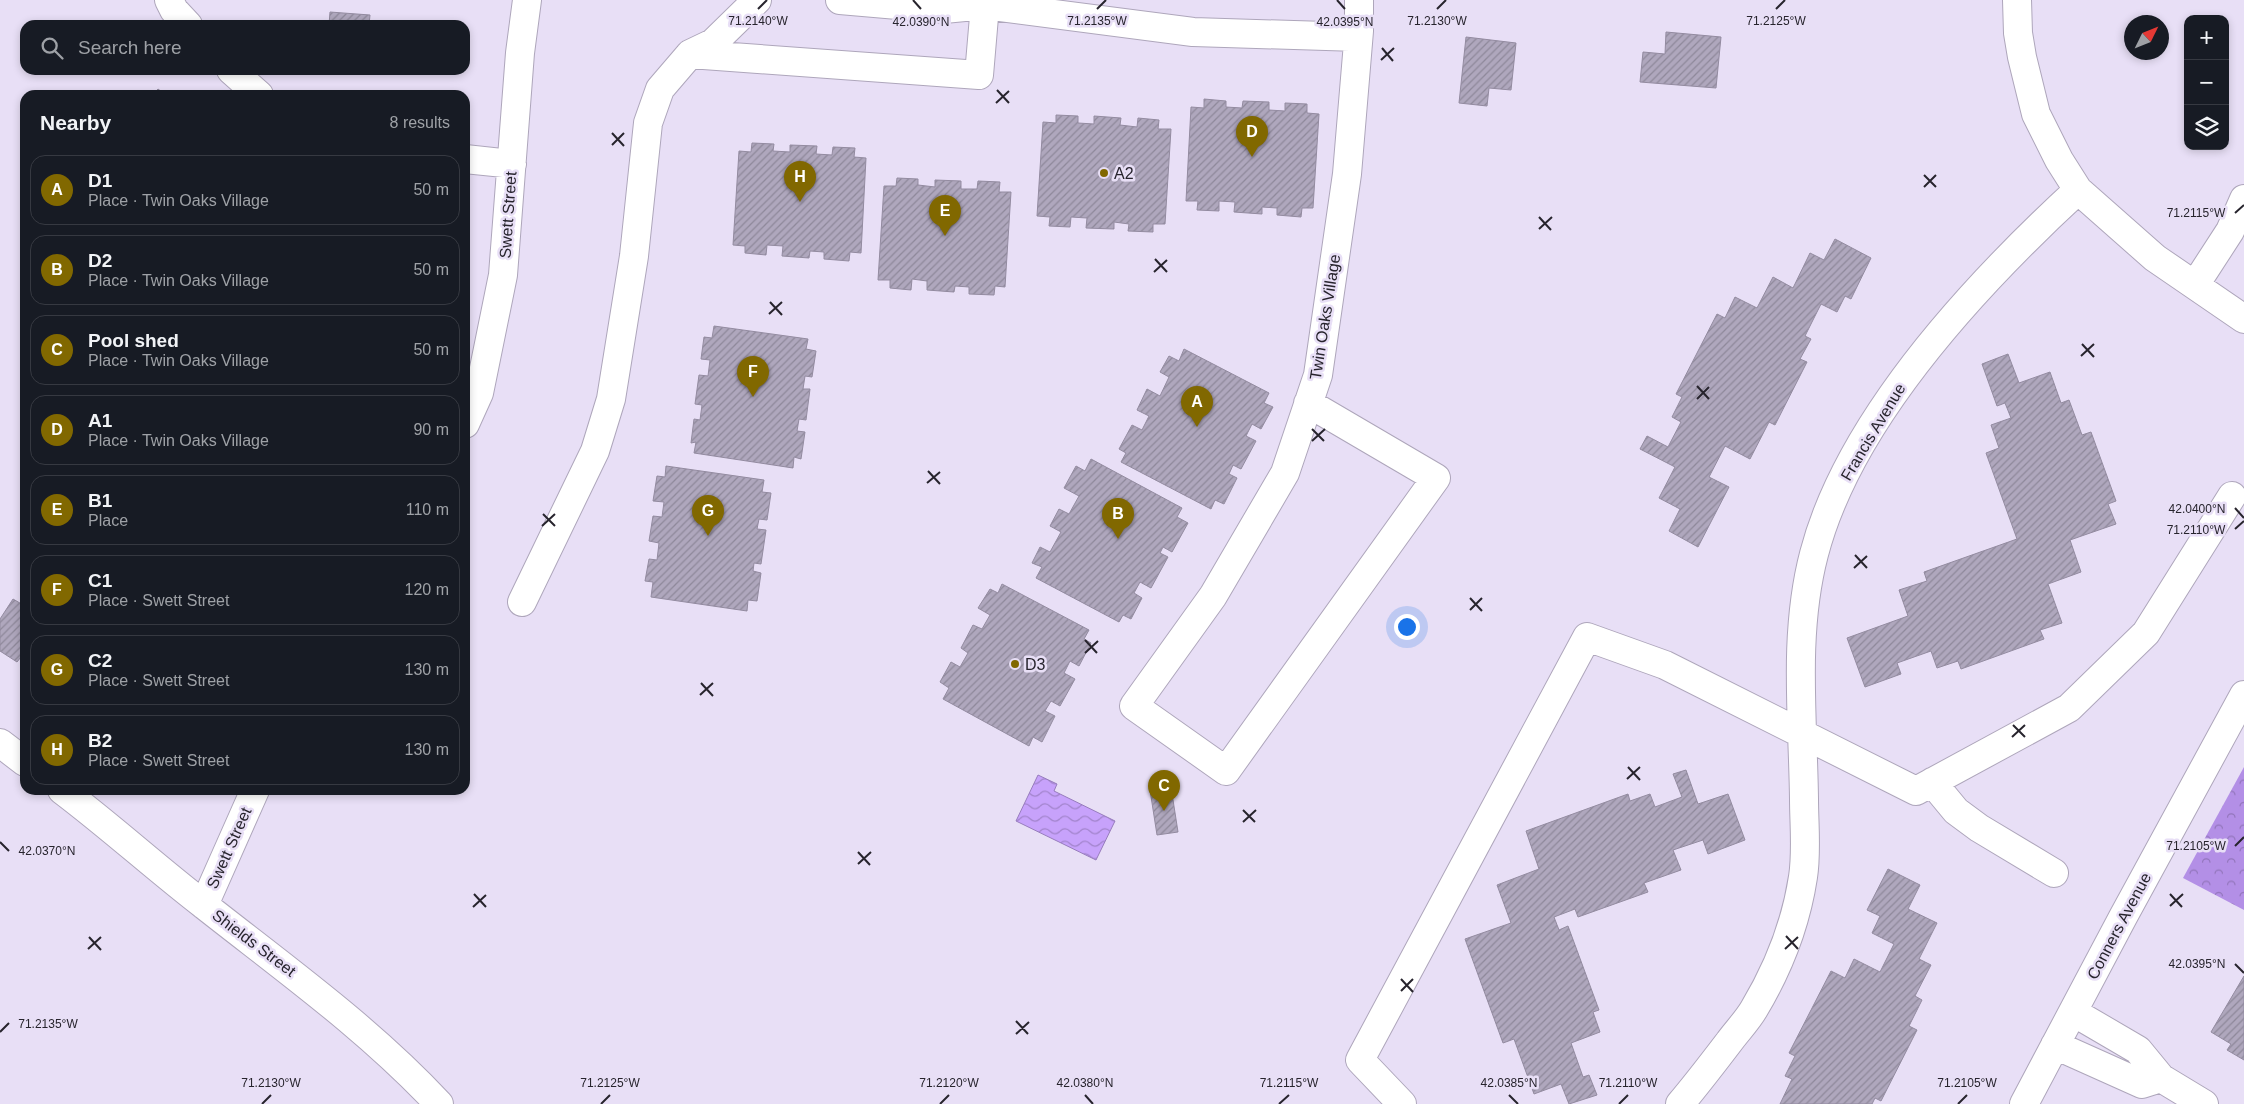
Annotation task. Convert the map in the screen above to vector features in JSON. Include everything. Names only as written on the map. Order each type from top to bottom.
[{"type":"street","points":[[169,0],[174,10],[183,20]]},
{"type":"street","name":"Swett Street","points":[[470,413],[479,392],[503,275],[520,53],[527,0]]},
{"type":"street","points":[[522,602],[595,451],[611,398],[634,256],[648,123],[660,89],[690,54],[713,43],[757,0]]},
{"type":"street","points":[[840,0],[944,9],[985,5],[1192,32],[1358,37]]},
{"type":"street","name":"Twin Oaks Village","points":[[1308,403],[1436,478],[1226,771],[1134,706],[1213,596],[1286,473],[1308,403],[1318,375],[1347,174],[1358,37],[1359,0]]},
{"type":"street","points":[[2017,0],[2018,33],[2036,114],[2059,160],[2078,190],[2155,258],[2244,319]]},
{"type":"street","points":[[690,54],[980,75],[985,5]]},
{"type":"street","points":[[237,75],[253,90]]},
{"type":"street","points":[[470,160],[512,164]]},
{"type":"street","name":"Francis Avenue","points":[[1803,735],[1801,688],[1803,615],[1814,555],[1825,518],[1853,458],[1905,377],[1942,331],[1999,267],[2078,190]]},
{"type":"street","points":[[2195,285],[2230,231],[2244,200]]},
{"type":"street","points":[[1402,1104],[1360,1060],[1587,637],[1665,665],[1916,791],[2069,708],[2076,702],[2146,633],[2232,496]]},
{"type":"street","name":"Conners Avenue","points":[[2024,1104],[2244,695]]},
{"type":"street","points":[[1680,1104],[1753,1011],[1779,961],[1794,917],[1803,876],[1803,735]]},
{"type":"street","points":[[0,743],[20,758]]},
{"type":"street","points":[[1932,782],[1956,811],[1971,823],[2054,873]]},
{"type":"street","name":"Shields Street","points":[[68,795],[204,905],[339,1010],[382,1046],[439,1104]]},
{"type":"street","name":"Swett Street","points":[[204,905],[253,795]]},
{"type":"street","points":[[2073,1012],[2138,1050],[2162,1078],[2204,1104]]},
{"type":"street","points":[[2055,1045],[2142,1084],[2162,1078]]},
{"type":"green space","points":[[2244,767],[2244,910],[2183,878]]},
{"type":"water","points":[[1038,775],[1057,784],[1054,791],[1115,821],[1096,860],[1016,821]]},
{"type":"building","points":[[330,12],[370,15],[370,20],[329,20]]},
{"type":"building","points":[[1666,32],[1721,37],[1716,88],[1640,82],[1643,52],[1665,54]]},
{"type":"building","points":[[1466,37],[1516,43],[1511,90],[1489,88],[1487,106],[1459,103]]},
{"type":"building","points":[[1204,99],[1226,101],[1226,107],[1242,108],[1243,101],[1269,102],[1269,110],[1285,111],[1285,103],[1307,104],[1307,113],[1319,114],[1313,208],[1302,208],[1301,217],[1277,215],[1277,208],[1262,207],[1262,214],[1234,212],[1235,202],[1219,201],[1219,211],[1197,210],[1198,201],[1186,201],[1191,107],[1204,108]]},
{"type":"building","name":"A2","points":[[1056,115],[1078,116],[1078,123],[1094,124],[1094,116],[1121,118],[1120,125],[1137,127],[1138,118],[1159,120],[1158,129],[1171,129],[1165,224],[1153,224],[1153,232],[1128,231],[1129,224],[1114,222],[1114,229],[1086,228],[1087,218],[1071,217],[1070,227],[1049,226],[1050,217],[1037,216],[1043,122],[1056,123]]},
{"type":"building","points":[[752,143],[774,144],[773,151],[790,152],[790,145],[817,146],[816,154],[832,155],[833,147],[855,148],[854,157],[866,158],[861,253],[850,252],[849,261],[824,259],[824,252],[810,251],[809,258],[782,256],[783,246],[767,245],[766,255],[745,253],[745,246],[733,245],[739,151],[751,152]]},
{"type":"building","points":[[897,178],[918,179],[918,185],[935,187],[935,180],[961,181],[961,189],[977,189],[978,181],[1000,182],[999,192],[1011,192],[1005,287],[995,286],[994,295],[969,294],[969,287],[955,286],[954,292],[927,290],[927,281],[912,279],[911,290],[890,288],[890,280],[878,280],[884,186],[896,186]]},
{"type":"building","points":[[1835,239],[1871,258],[1851,299],[1845,296],[1837,312],[1821,304],[1805,336],[1811,339],[1800,359],[1807,362],[1775,425],[1769,422],[1750,459],[1725,446],[1709,477],[1729,487],[1698,547],[1669,531],[1680,509],[1659,498],[1675,467],[1640,449],[1647,436],[1668,447],[1681,422],[1672,417],[1682,397],[1676,394],[1717,314],[1725,318],[1735,297],[1757,308],[1773,277],[1793,288],[1810,253],[1824,260]]},
{"type":"building","points":[[714,326],[808,339],[806,349],[816,351],[812,377],[805,376],[803,389],[810,389],[806,420],[799,419],[797,431],[805,432],[801,459],[794,457],[793,468],[694,453],[696,442],[691,443],[694,419],[700,420],[702,405],[695,404],[699,375],[708,376],[710,360],[701,359],[704,337],[712,338]]},
{"type":"building","points":[[1184,349],[1269,393],[1264,403],[1273,407],[1261,429],[1252,424],[1246,436],[1256,441],[1241,469],[1233,465],[1229,474],[1237,478],[1224,504],[1215,500],[1211,509],[1121,462],[1126,453],[1119,449],[1132,425],[1142,430],[1149,416],[1137,410],[1147,389],[1160,396],[1169,377],[1160,372],[1169,356],[1179,361]]},
{"type":"building","points":[[2008,354],[2019,383],[2050,372],[2061,403],[2069,400],[2082,435],[2091,432],[2116,501],[2108,504],[2116,524],[2070,540],[2081,572],[2048,584],[2062,623],[2040,630],[2044,639],[1961,669],[1958,661],[1937,668],[1931,651],[1897,663],[1901,674],[1865,687],[1847,638],[1908,616],[1899,590],[1927,581],[1924,572],[2017,539],[1986,453],[1999,448],[1991,425],[2011,418],[2005,403],[1997,406],[1982,364]]},
{"type":"building","points":[[1091,459],[1182,508],[1177,517],[1188,523],[1172,552],[1163,547],[1160,553],[1168,557],[1151,588],[1140,582],[1134,593],[1142,598],[1131,619],[1123,615],[1119,622],[1036,578],[1042,567],[1032,563],[1040,547],[1050,552],[1061,532],[1050,526],[1059,509],[1069,514],[1079,496],[1064,488],[1076,466],[1085,471]]},
{"type":"building","points":[[666,466],[764,480],[762,492],[771,493],[767,520],[759,519],[757,529],[766,530],[761,564],[754,563],[753,571],[761,573],[757,601],[748,600],[747,611],[651,597],[653,582],[645,581],[649,559],[657,560],[659,543],[649,541],[653,516],[662,517],[664,502],[653,501],[657,476],[665,477]]},
{"type":"building","name":"D3","points":[[1002,584],[1089,630],[1084,639],[1091,643],[1079,666],[1070,661],[1064,673],[1075,679],[1060,706],[1051,701],[1045,711],[1055,716],[1042,742],[1033,737],[1029,746],[943,699],[949,688],[940,682],[951,662],[960,667],[968,653],[961,648],[973,625],[982,629],[990,615],[978,608],[990,589],[998,593]]},
{"type":"building","points":[[13,599],[20,603],[20,658],[17,662],[0,651],[0,619]]},
{"type":"building","points":[[1686,770],[1698,804],[1728,794],[1745,840],[1708,854],[1703,840],[1673,850],[1681,870],[1644,883],[1648,892],[1578,917],[1575,909],[1554,917],[1559,930],[1568,926],[1599,1010],[1593,1012],[1600,1032],[1571,1043],[1583,1077],[1589,1075],[1597,1095],[1569,1104],[1561,1084],[1534,1094],[1514,1039],[1503,1043],[1465,939],[1511,923],[1497,885],[1539,869],[1526,831],[1628,794],[1630,801],[1650,794],[1655,807],[1682,797],[1673,774]]},
{"type":"building","points":[[1171,787],[1178,832],[1157,835],[1150,790]]},
{"type":"building","points":[[1888,869],[1920,885],[1908,909],[1937,923],[1919,959],[1931,965],[1915,996],[1922,1000],[1909,1026],[1917,1030],[1881,1101],[1875,1098],[1872,1104],[1780,1104],[1792,1079],[1785,1076],[1795,1056],[1789,1053],[1831,971],[1845,978],[1854,959],[1880,972],[1894,944],[1872,933],[1880,916],[1867,910]]},
{"type":"building","points":[[2244,976],[2244,1060],[2227,1050],[2231,1044],[2211,1032]]},
{"type":"place","name":"A1","points":[[1252,157]]},
{"type":"place","name":"A2","points":[[1104,173]]},
{"type":"place","name":"B2","points":[[800,202]]},
{"type":"place","name":"B1","points":[[945,236]]},
{"type":"place","name":"C1","points":[[753,397]]},
{"type":"place","name":"D1","points":[[1197,427]]},
{"type":"place","name":"C2","points":[[708,536]]},
{"type":"place","name":"D2","points":[[1118,539]]},
{"type":"place","name":"D3","points":[[1015,664]]},
{"type":"place","name":"Pool shed","points":[[1164,811]]}]
